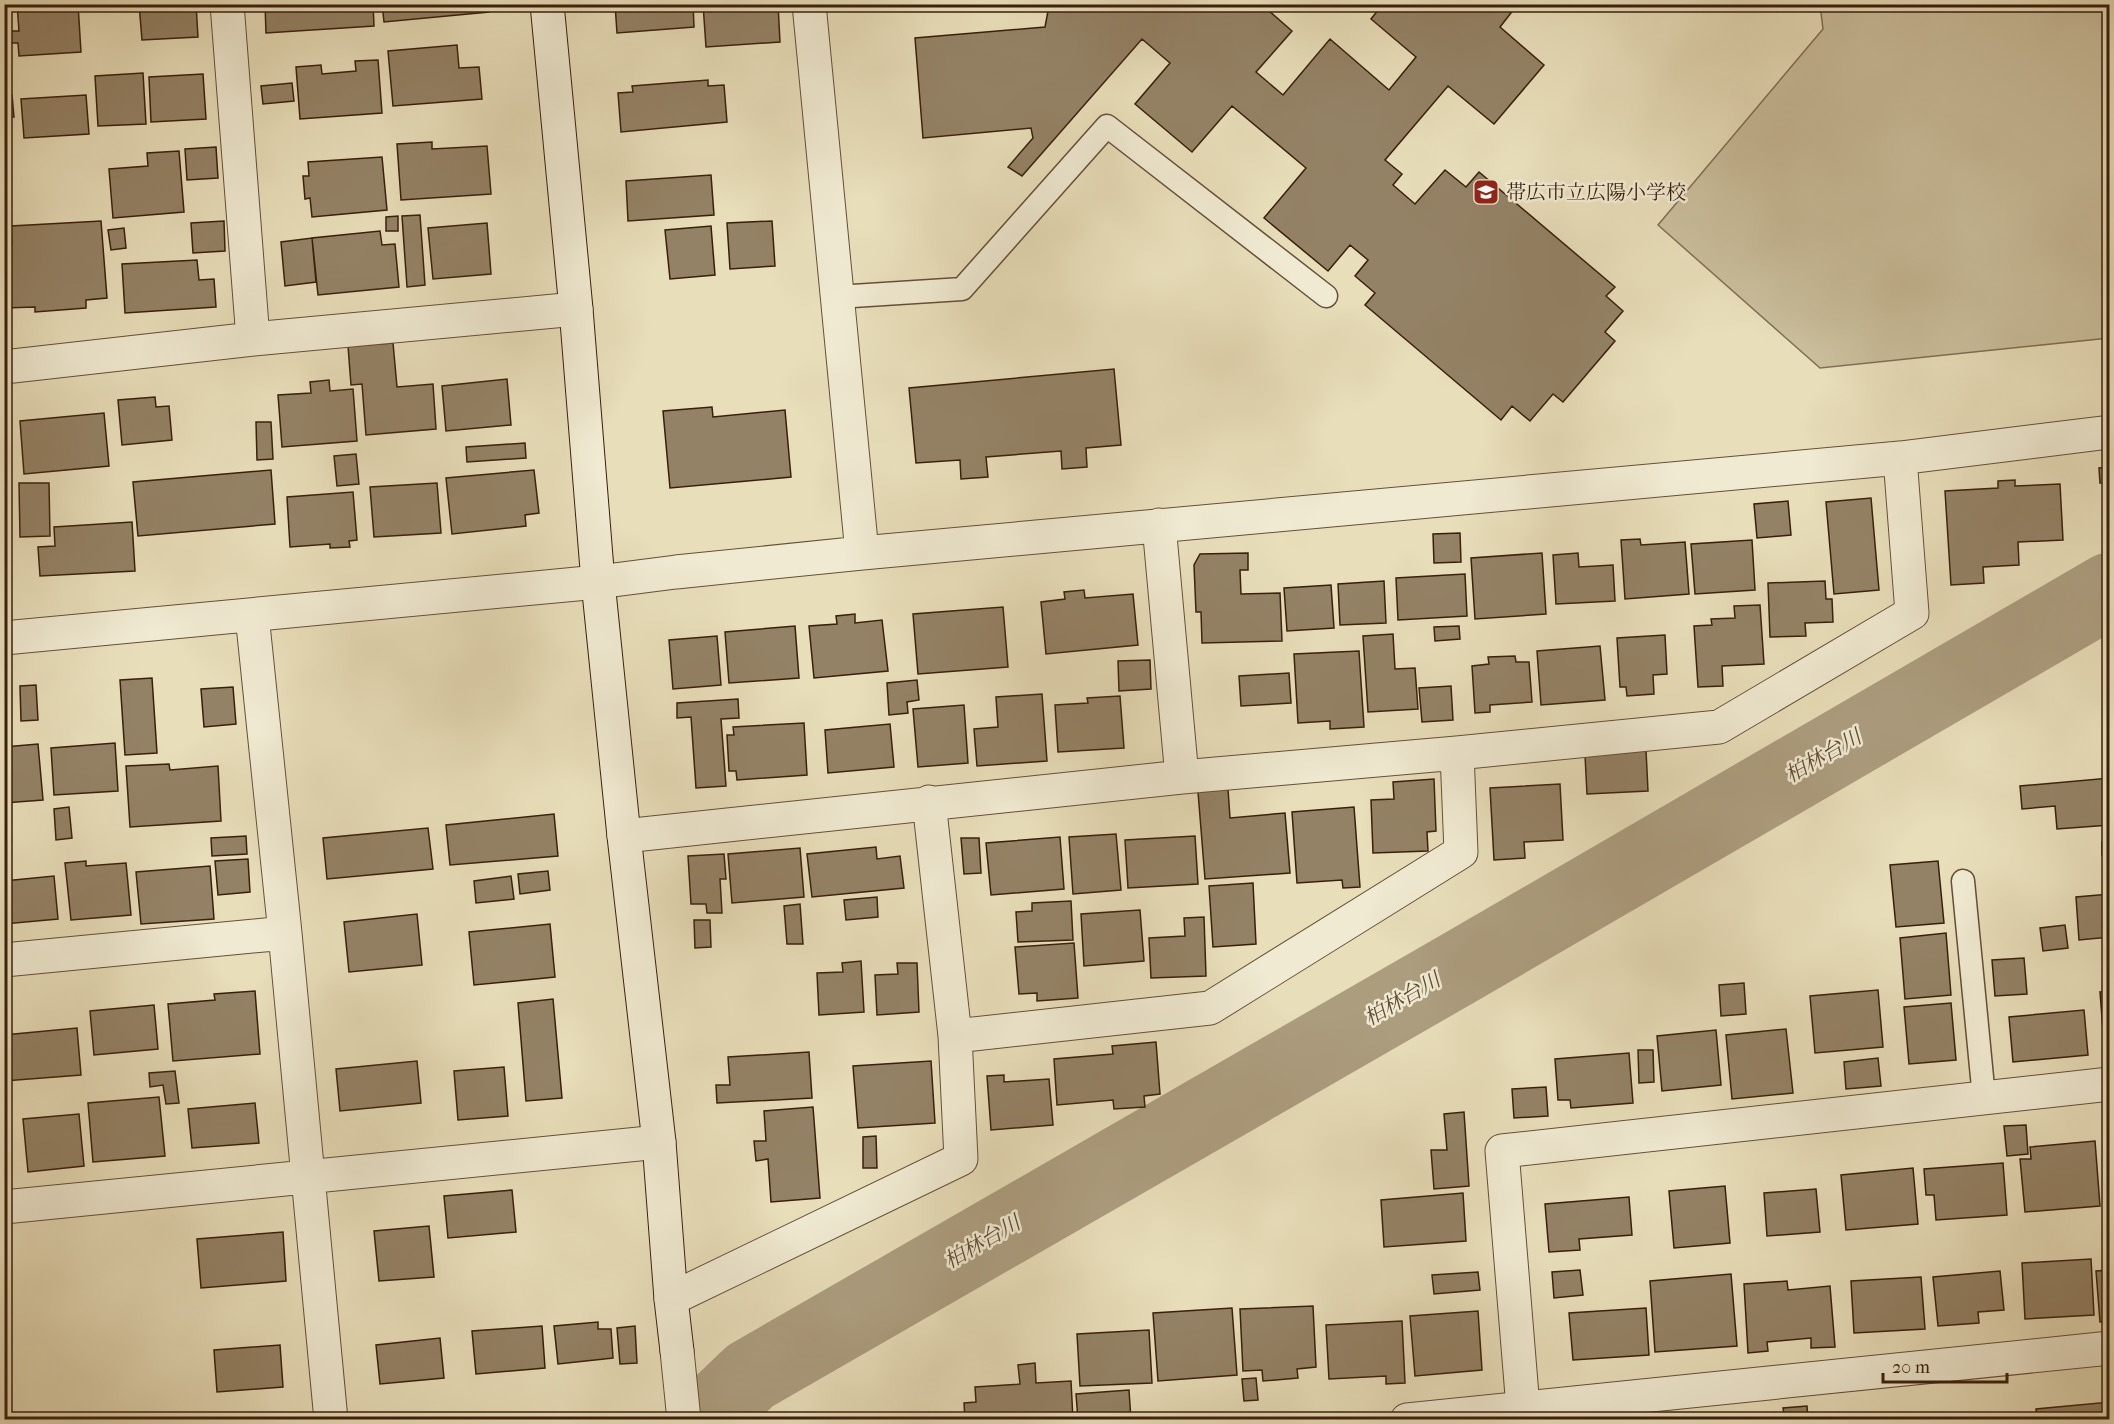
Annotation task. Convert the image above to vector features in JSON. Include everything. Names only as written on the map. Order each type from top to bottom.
[{"type":"street","points":[[227,4],[253,339]]},
{"type":"street","points":[[547,4],[576,309],[598,582],[659,1142],[670,1299],[684,1419]]},
{"type":"street","points":[[809,4],[862,553]]},
{"type":"street","points":[[4,367],[253,339],[576,309]]},
{"type":"street","points":[[4,638],[598,582],[862,553],[1900,459],[2109,432]]},
{"type":"street","points":[[624,836],[1182,777],[1719,728],[1912,613],[1900,459]]},
{"type":"street","points":[[1159,525],[1182,777]]},
{"type":"street","points":[[252,615],[331,1419]]},
{"type":"street","points":[[955,1036],[1210,1008],[1461,852],[1457,753]]},
{"type":"street","points":[[670,1299],[961,1159],[955,1036],[929,802]]},
{"type":"street","points":[[4,960],[285,933]]},
{"type":"street","points":[[1523,1414],[1502,1151],[2109,1084]]},
{"type":"street","points":[[4,1207],[659,1142]]},
{"type":"street","points":[[1407,1419],[1523,1414],[2109,1348]]},
{"type":"lane","points":[[837,297],[963,289],[1107,126],[1326,296]]},
{"type":"lane","points":[[1963,881],[1984,1098]]},
{"type":"shaded area","points":[[1820,5],[2109,5],[2109,338],[1820,368],[1658,225],[1823,29]]},
{"type":"building","points":[[17,4],[78,4],[81,52],[19,56],[18,43],[9,43],[8,31],[19,31]]},
{"type":"building","points":[[139,4],[196,4],[198,37],[142,40]]},
{"type":"building","points":[[265,4],[373,4],[374,26],[266,33]]},
{"type":"building","points":[[382,4],[488,4],[489,12],[384,22]]},
{"type":"building","points":[[615,4],[693,4],[694,27],[617,33]]},
{"type":"building","points":[[703,4],[778,4],[780,42],[706,47]]},
{"type":"building","points":[[1055,4],[1261,4],[1292,31],[1256,72],[1283,95],[1330,39],[1389,90],[1416,57],[1371,19],[1383,4],[1518,4],[1500,27],[1544,65],[1494,124],[1448,86],[1385,160],[1402,174],[1393,185],[1415,204],[1445,170],[1466,187],[1479,172],[1615,287],[1606,296],[1623,311],[1605,332],[1615,341],[1563,402],[1553,394],[1530,421],[1512,406],[1501,420],[1365,305],[1375,293],[1355,276],[1368,260],[1350,245],[1328,271],[1264,218],[1306,168],[1232,106],[1192,152],[1135,104],[1170,63],[1142,39],[1022,176],[1008,167],[1033,138],[1031,128],[923,138],[915,38],[1045,27],[1048,11]]},
{"type":"building","points":[[457,45],[459,68],[479,67],[482,99],[393,106],[388,51]]},
{"type":"building","points":[[378,60],[382,113],[300,119],[296,67],[321,65],[322,74],[356,71],[355,61]]},
{"type":"building","points":[[143,73],[146,124],[98,126],[95,76]]},
{"type":"building","points":[[203,74],[206,119],[151,122],[149,77]]},
{"type":"building","points":[[708,80],[708,86],[724,85],[727,122],[621,132],[618,93],[633,92],[632,86]]},
{"type":"building","points":[[292,83],[294,101],[263,104],[261,86]]},
{"type":"building","points":[[12,95],[14,117],[4,117],[4,96]]},
{"type":"building","points":[[86,95],[89,134],[24,138],[21,99]]},
{"type":"building","points":[[432,142],[432,149],[487,146],[491,194],[401,200],[397,144]]},
{"type":"building","points":[[216,147],[218,178],[187,180],[185,149]]},
{"type":"building","points":[[179,151],[184,212],[113,218],[109,169],[148,166],[147,153]]},
{"type":"building","points":[[382,157],[387,210],[312,217],[310,198],[305,199],[303,176],[309,176],[308,162]]},
{"type":"building","points":[[711,175],[714,215],[628,221],[626,181]]},
{"type":"building","points":[[420,215],[425,285],[407,287],[402,216]]},
{"type":"building","points":[[398,216],[398,231],[386,231],[386,217]]},
{"type":"building","points":[[101,221],[107,298],[86,300],[86,308],[35,312],[35,307],[4,308],[4,245],[12,244],[11,226]]},
{"type":"building","points":[[224,221],[225,251],[193,253],[191,223]]},
{"type":"building","points":[[772,221],[775,266],[730,269],[727,223]]},
{"type":"building","points":[[487,223],[491,274],[433,279],[428,228]]},
{"type":"building","points":[[711,226],[715,275],[670,279],[665,230]]},
{"type":"building","points":[[124,228],[126,248],[111,250],[108,230]]},
{"type":"building","points":[[380,231],[382,245],[395,244],[399,287],[318,295],[312,238]]},
{"type":"building","points":[[312,238],[316,282],[285,286],[281,242]]},
{"type":"building","points":[[197,260],[199,280],[214,279],[216,307],[125,313],[122,264]]},
{"type":"building","points":[[393,343],[397,387],[433,384],[436,429],[366,435],[362,384],[351,385],[348,346]]},
{"type":"building","points":[[1114,369],[1121,445],[1086,448],[1087,467],[1062,469],[1061,451],[986,457],[988,477],[961,479],[960,460],[916,463],[909,388]]},
{"type":"building","points":[[507,379],[511,425],[446,431],[442,386]]},
{"type":"building","points":[[329,380],[330,391],[353,389],[357,441],[282,447],[278,395],[311,393],[310,382]]},
{"type":"building","points":[[155,397],[156,407],[169,406],[172,440],[122,445],[118,400]]},
{"type":"building","points":[[712,407],[713,417],[785,410],[791,477],[670,488],[663,411]]},
{"type":"building","points":[[104,413],[109,466],[24,474],[20,421]]},
{"type":"building","points":[[256,422],[271,422],[273,459],[257,460]]},
{"type":"building","points":[[525,443],[526,458],[467,462],[466,447]]},
{"type":"building","points":[[356,454],[359,484],[337,486],[334,456]]},
{"type":"building","points":[[2110,467],[2110,483],[2100,483],[2099,468]]},
{"type":"building","points":[[271,470],[275,524],[138,536],[133,482]]},
{"type":"building","points":[[534,470],[539,513],[525,515],[526,526],[452,534],[446,478]]},
{"type":"building","points":[[2015,480],[2015,486],[2060,484],[2063,540],[2018,542],[2019,565],[1983,567],[1984,583],[1951,585],[1945,491],[1998,488],[1998,481]]},
{"type":"building","points":[[19,483],[49,483],[50,536],[20,537]]},
{"type":"building","points":[[437,483],[441,533],[374,537],[370,487]]},
{"type":"building","points":[[353,492],[357,540],[349,541],[350,547],[330,548],[330,544],[290,547],[287,497]]},
{"type":"building","points":[[1871,498],[1879,590],[1834,594],[1826,502]]},
{"type":"building","points":[[1788,501],[1791,535],[1757,538],[1754,504]]},
{"type":"building","points":[[132,522],[135,571],[40,576],[38,547],[55,546],[54,527]]},
{"type":"building","points":[[1460,533],[1461,562],[1434,563],[1433,534]]},
{"type":"building","points":[[1640,539],[1641,545],[1685,542],[1689,594],[1625,599],[1621,540]]},
{"type":"building","points":[[1752,540],[1755,590],[1695,594],[1691,544]]},
{"type":"building","points":[[1248,553],[1248,570],[1240,570],[1241,594],[1280,593],[1282,641],[1202,643],[1201,612],[1196,612],[1194,565],[1200,554]]},
{"type":"building","points":[[1542,553],[1546,614],[1475,619],[1471,558]]},
{"type":"building","points":[[1578,553],[1579,567],[1613,565],[1615,601],[1556,604],[1553,555]]},
{"type":"building","points":[[1465,574],[1467,616],[1398,620],[1396,578]]},
{"type":"building","points":[[1384,581],[1386,623],[1340,625],[1338,584]]},
{"type":"building","points":[[1825,581],[1826,599],[1832,599],[1833,622],[1805,623],[1806,636],[1770,637],[1768,583]]},
{"type":"building","points":[[1331,585],[1334,628],[1287,631],[1284,588]]},
{"type":"building","points":[[1084,590],[1085,598],[1133,594],[1138,645],[1046,654],[1041,602],[1065,599],[1064,592]]},
{"type":"building","points":[[1760,605],[1764,664],[1722,666],[1723,686],[1698,687],[1694,626],[1712,625],[1711,619],[1735,618],[1734,606]]},
{"type":"building","points":[[1003,607],[1008,667],[918,674],[913,614]]},
{"type":"building","points":[[855,614],[855,623],[882,620],[888,671],[814,678],[809,626],[837,624],[836,616]]},
{"type":"building","points":[[795,626],[799,678],[729,683],[725,632]]},
{"type":"building","points":[[1459,626],[1460,639],[1435,641],[1434,627]]},
{"type":"building","points":[[1393,634],[1395,669],[1415,668],[1418,709],[1368,712],[1363,636]]},
{"type":"building","points":[[1665,635],[1667,674],[1653,675],[1654,694],[1627,696],[1626,687],[1620,687],[1617,638]]},
{"type":"building","points":[[717,636],[721,685],[673,689],[669,640]]},
{"type":"building","points":[[1600,646],[1605,700],[1541,705],[1537,651]]},
{"type":"building","points":[[1359,651],[1364,727],[1330,729],[1330,721],[1298,723],[1294,654]]},
{"type":"building","points":[[1515,656],[1516,662],[1529,662],[1532,702],[1490,705],[1490,712],[1475,713],[1472,666],[1489,664],[1488,657]]},
{"type":"building","points":[[1150,660],[1151,689],[1119,691],[1118,661]]},
{"type":"building","points":[[1289,673],[1291,703],[1241,706],[1239,676]]},
{"type":"building","points":[[152,678],[157,753],[125,755],[120,680]]},
{"type":"building","points":[[917,680],[919,700],[907,702],[908,713],[889,715],[887,683]]},
{"type":"building","points":[[36,685],[38,720],[21,721],[20,686]]},
{"type":"building","points":[[1451,686],[1453,720],[1422,722],[1419,688]]},
{"type":"building","points":[[233,687],[236,724],[204,727],[201,689]]},
{"type":"building","points":[[1042,694],[1047,761],[977,766],[974,729],[998,727],[996,697]]},
{"type":"building","points":[[1120,696],[1124,748],[1058,752],[1055,705],[1088,703],[1087,698]]},
{"type":"building","points":[[738,699],[739,718],[721,719],[726,786],[696,788],[691,717],[677,718],[677,703]]},
{"type":"building","points":[[964,705],[968,763],[918,767],[913,709]]},
{"type":"building","points":[[804,723],[807,775],[737,780],[736,771],[729,771],[727,735],[734,735],[733,727]]},
{"type":"building","points":[[890,724],[894,767],[828,773],[825,730]]},
{"type":"building","points":[[115,743],[118,791],[54,795],[51,748]]},
{"type":"building","points":[[38,744],[43,800],[4,803],[4,747]]},
{"type":"building","points":[[1646,750],[1648,791],[1587,794],[1585,755]]},
{"type":"building","points":[[169,764],[170,770],[218,766],[221,821],[130,827],[126,766]]},
{"type":"building","points":[[2110,778],[2110,825],[2057,829],[2055,806],[2022,809],[2020,786]]},
{"type":"building","points":[[1434,779],[1436,831],[1427,832],[1428,851],[1373,853],[1371,800],[1394,799],[1393,782]]},
{"type":"building","points":[[1560,784],[1563,840],[1524,842],[1525,858],[1494,860],[1490,788]]},
{"type":"building","points":[[1228,789],[1230,818],[1285,813],[1290,873],[1205,879],[1198,792]]},
{"type":"building","points":[[69,807],[72,838],[56,840],[54,809]]},
{"type":"building","points":[[1354,807],[1360,887],[1343,888],[1342,880],[1297,883],[1292,812]]},
{"type":"building","points":[[554,814],[558,856],[450,865],[446,825]]},
{"type":"building","points":[[428,828],[433,869],[327,879],[323,838]]},
{"type":"building","points":[[1116,834],[1121,890],[1073,894],[1069,837]]},
{"type":"building","points":[[246,836],[247,854],[212,856],[211,838]]},
{"type":"building","points":[[1195,836],[1198,884],[1128,888],[1125,840]]},
{"type":"building","points":[[1060,837],[1064,889],[991,895],[986,843]]},
{"type":"building","points":[[961,838],[979,838],[981,873],[964,874]]},
{"type":"building","points":[[2102,842],[2110,842],[2110,855],[2102,855]]},
{"type":"building","points":[[876,847],[877,859],[900,856],[904,888],[812,897],[807,854]]},
{"type":"building","points":[[800,848],[804,897],[732,903],[728,854]]},
{"type":"building","points":[[724,854],[726,879],[720,879],[722,913],[707,913],[706,904],[691,904],[688,856]]},
{"type":"building","points":[[248,859],[250,892],[218,895],[215,861]]},
{"type":"building","points":[[86,861],[86,866],[126,863],[131,915],[71,920],[65,863]]},
{"type":"building","points":[[1938,861],[1944,923],[1896,927],[1890,865]]},
{"type":"building","points":[[210,866],[214,919],[141,924],[136,872]]},
{"type":"building","points":[[548,871],[550,890],[520,894],[518,874]]},
{"type":"building","points":[[54,876],[58,919],[4,924],[4,881]]},
{"type":"building","points":[[511,876],[514,899],[476,903],[474,881]]},
{"type":"building","points":[[1253,883],[1256,944],[1213,947],[1209,886]]},
{"type":"building","points":[[2110,894],[2110,937],[2079,940],[2076,897]]},
{"type":"building","points":[[877,897],[878,917],[846,920],[844,900]]},
{"type":"building","points":[[1071,901],[1073,940],[1018,942],[1016,912],[1032,911],[1032,903]]},
{"type":"building","points":[[800,904],[803,944],[787,944],[784,906]]},
{"type":"building","points":[[1140,910],[1144,961],[1084,966],[1081,914]]},
{"type":"building","points":[[417,914],[422,965],[349,972],[344,922]]},
{"type":"building","points":[[1204,917],[1206,976],[1151,978],[1149,938],[1185,936],[1184,918]]},
{"type":"building","points":[[694,920],[710,920],[711,947],[695,948]]},
{"type":"building","points":[[550,924],[555,977],[474,985],[469,932]]},
{"type":"building","points":[[2065,925],[2068,948],[2043,951],[2040,928]]},
{"type":"building","points":[[1946,933],[1951,995],[1905,999],[1900,938]]},
{"type":"building","points":[[1074,943],[1078,998],[1037,1001],[1037,993],[1019,994],[1015,947]]},
{"type":"building","points":[[2024,958],[2027,994],[1995,996],[1992,960]]},
{"type":"building","points":[[861,961],[864,1012],[819,1015],[817,973],[843,972],[842,963]]},
{"type":"building","points":[[897,963],[917,963],[919,1012],[877,1015],[875,975],[898,974]]},
{"type":"building","points":[[1744,983],[1746,1014],[1721,1016],[1719,985]]},
{"type":"building","points":[[1878,990],[1883,1047],[1815,1053],[1810,996]]},
{"type":"building","points":[[255,991],[260,1054],[173,1061],[168,1004],[215,1000],[214,994]]},
{"type":"building","points":[[2110,991],[2110,1043],[2104,1044],[2100,992]]},
{"type":"building","points":[[553,999],[562,1098],[526,1101],[518,1003]]},
{"type":"building","points":[[1951,1003],[1956,1060],[1909,1064],[1904,1007]]},
{"type":"building","points":[[154,1005],[158,1049],[94,1055],[90,1011]]},
{"type":"building","points":[[2084,1010],[2088,1055],[2013,1062],[2009,1017]]},
{"type":"building","points":[[77,1028],[81,1075],[4,1081],[4,1035]]},
{"type":"building","points":[[1786,1029],[1793,1093],[1732,1099],[1726,1035]]},
{"type":"building","points":[[1716,1030],[1721,1085],[1662,1091],[1657,1036]]},
{"type":"building","points":[[1156,1042],[1160,1094],[1144,1096],[1145,1107],[1114,1109],[1113,1100],[1057,1105],[1054,1059],[1113,1054],[1112,1046]]},
{"type":"building","points":[[1638,1050],[1653,1050],[1654,1082],[1639,1083]]},
{"type":"building","points":[[809,1052],[812,1098],[717,1103],[716,1085],[730,1085],[728,1057]]},
{"type":"building","points":[[1629,1053],[1633,1103],[1571,1108],[1570,1100],[1558,1100],[1555,1059]]},
{"type":"building","points":[[1878,1058],[1881,1086],[1846,1089],[1844,1062]]},
{"type":"building","points":[[417,1061],[421,1103],[340,1111],[336,1069]]},
{"type":"building","points":[[931,1061],[935,1123],[858,1128],[853,1066]]},
{"type":"building","points":[[504,1067],[508,1116],[458,1120],[454,1071]]},
{"type":"building","points":[[175,1071],[179,1103],[166,1104],[163,1085],[150,1087],[149,1073]]},
{"type":"building","points":[[1004,1075],[1004,1082],[1049,1079],[1053,1125],[991,1130],[987,1076]]},
{"type":"building","points":[[1546,1087],[1548,1116],[1514,1118],[1512,1089]]},
{"type":"building","points":[[159,1097],[165,1156],[93,1162],[88,1103]]},
{"type":"building","points":[[255,1103],[259,1143],[192,1148],[188,1109]]},
{"type":"building","points":[[813,1107],[820,1198],[771,1202],[768,1159],[756,1161],[754,1141],[766,1141],[764,1111]]},
{"type":"building","points":[[1464,1112],[1469,1186],[1434,1189],[1431,1150],[1447,1150],[1444,1114]]},
{"type":"building","points":[[79,1114],[84,1166],[28,1172],[23,1119]]},
{"type":"building","points":[[2026,1125],[2028,1154],[2007,1156],[2004,1126]]},
{"type":"building","points":[[876,1136],[877,1168],[863,1168],[863,1137]]},
{"type":"building","points":[[2095,1141],[2100,1206],[2025,1212],[2020,1159],[2031,1159],[2030,1147]]},
{"type":"building","points":[[2110,1154],[2110,1200],[2109,1200],[2106,1155]]},
{"type":"building","points":[[2003,1163],[2007,1215],[1936,1220],[1934,1195],[1926,1195],[1924,1169]]},
{"type":"building","points":[[1913,1168],[1918,1224],[1846,1230],[1841,1175]]},
{"type":"building","points":[[1725,1186],[1730,1243],[1674,1248],[1669,1191]]},
{"type":"building","points":[[1816,1189],[1820,1232],[1767,1236],[1764,1193]]},
{"type":"building","points":[[512,1190],[516,1232],[448,1238],[444,1196]]},
{"type":"building","points":[[1463,1193],[1466,1241],[1384,1247],[1381,1200]]},
{"type":"building","points":[[1629,1197],[1632,1235],[1579,1239],[1580,1250],[1549,1252],[1545,1204]]},
{"type":"building","points":[[429,1226],[434,1277],[379,1281],[374,1231]]},
{"type":"building","points":[[283,1232],[286,1281],[201,1288],[197,1239]]},
{"type":"building","points":[[2091,1259],[2094,1315],[2025,1319],[2022,1263]]},
{"type":"building","points":[[1580,1270],[1583,1295],[1554,1298],[1552,1272]]},
{"type":"building","points":[[2110,1270],[2110,1321],[2100,1322],[2096,1271]]},
{"type":"building","points":[[2000,1271],[2004,1310],[1978,1312],[1979,1323],[1938,1326],[1933,1277]]},
{"type":"building","points":[[1478,1272],[1480,1290],[1434,1294],[1432,1275]]},
{"type":"building","points":[[1731,1274],[1737,1346],[1655,1352],[1650,1281]]},
{"type":"building","points":[[1921,1277],[1925,1329],[1854,1333],[1851,1281]]},
{"type":"building","points":[[1787,1281],[1788,1290],[1830,1286],[1835,1347],[1811,1348],[1811,1338],[1767,1342],[1768,1351],[1748,1353],[1744,1284]]},
{"type":"building","points":[[1313,1306],[1316,1367],[1297,1369],[1298,1378],[1263,1381],[1262,1370],[1243,1371],[1240,1309]]},
{"type":"building","points":[[1232,1308],[1237,1375],[1158,1381],[1153,1313]]},
{"type":"building","points":[[1646,1308],[1649,1355],[1573,1360],[1569,1313]]},
{"type":"building","points":[[1478,1311],[1482,1370],[1415,1376],[1410,1316]]},
{"type":"building","points":[[1402,1321],[1405,1383],[1386,1384],[1386,1376],[1329,1379],[1326,1325]]},
{"type":"building","points":[[598,1322],[598,1329],[611,1329],[613,1358],[558,1364],[554,1326]]},
{"type":"building","points":[[542,1326],[545,1368],[476,1374],[472,1331]]},
{"type":"building","points":[[635,1326],[637,1363],[620,1364],[617,1328]]},
{"type":"building","points":[[1149,1330],[1152,1383],[1080,1386],[1077,1334]]},
{"type":"building","points":[[440,1338],[444,1378],[380,1384],[376,1345]]},
{"type":"building","points":[[280,1345],[283,1387],[217,1392],[214,1350]]},
{"type":"building","points":[[1035,1363],[1036,1383],[1071,1381],[1073,1420],[965,1420],[964,1403],[976,1402],[975,1387],[1020,1384],[1018,1365]]},
{"type":"building","points":[[1256,1378],[1258,1400],[1244,1401],[1242,1379]]},
{"type":"building","points":[[1129,1390],[1131,1420],[1078,1420],[1076,1394]]},
{"type":"building","points":[[2110,1402],[2110,1420],[2037,1420],[2036,1409]]},
{"type":"building","points":[[1807,1406],[1808,1420],[1785,1420],[1783,1408]]},
{"type":"waterway","name":"柏林台川","points":[[704,1420],[750,1376],[2110,590]]},
{"type":"place","name":"帯広市立広陽小学校","points":[[1486,192]]}]
